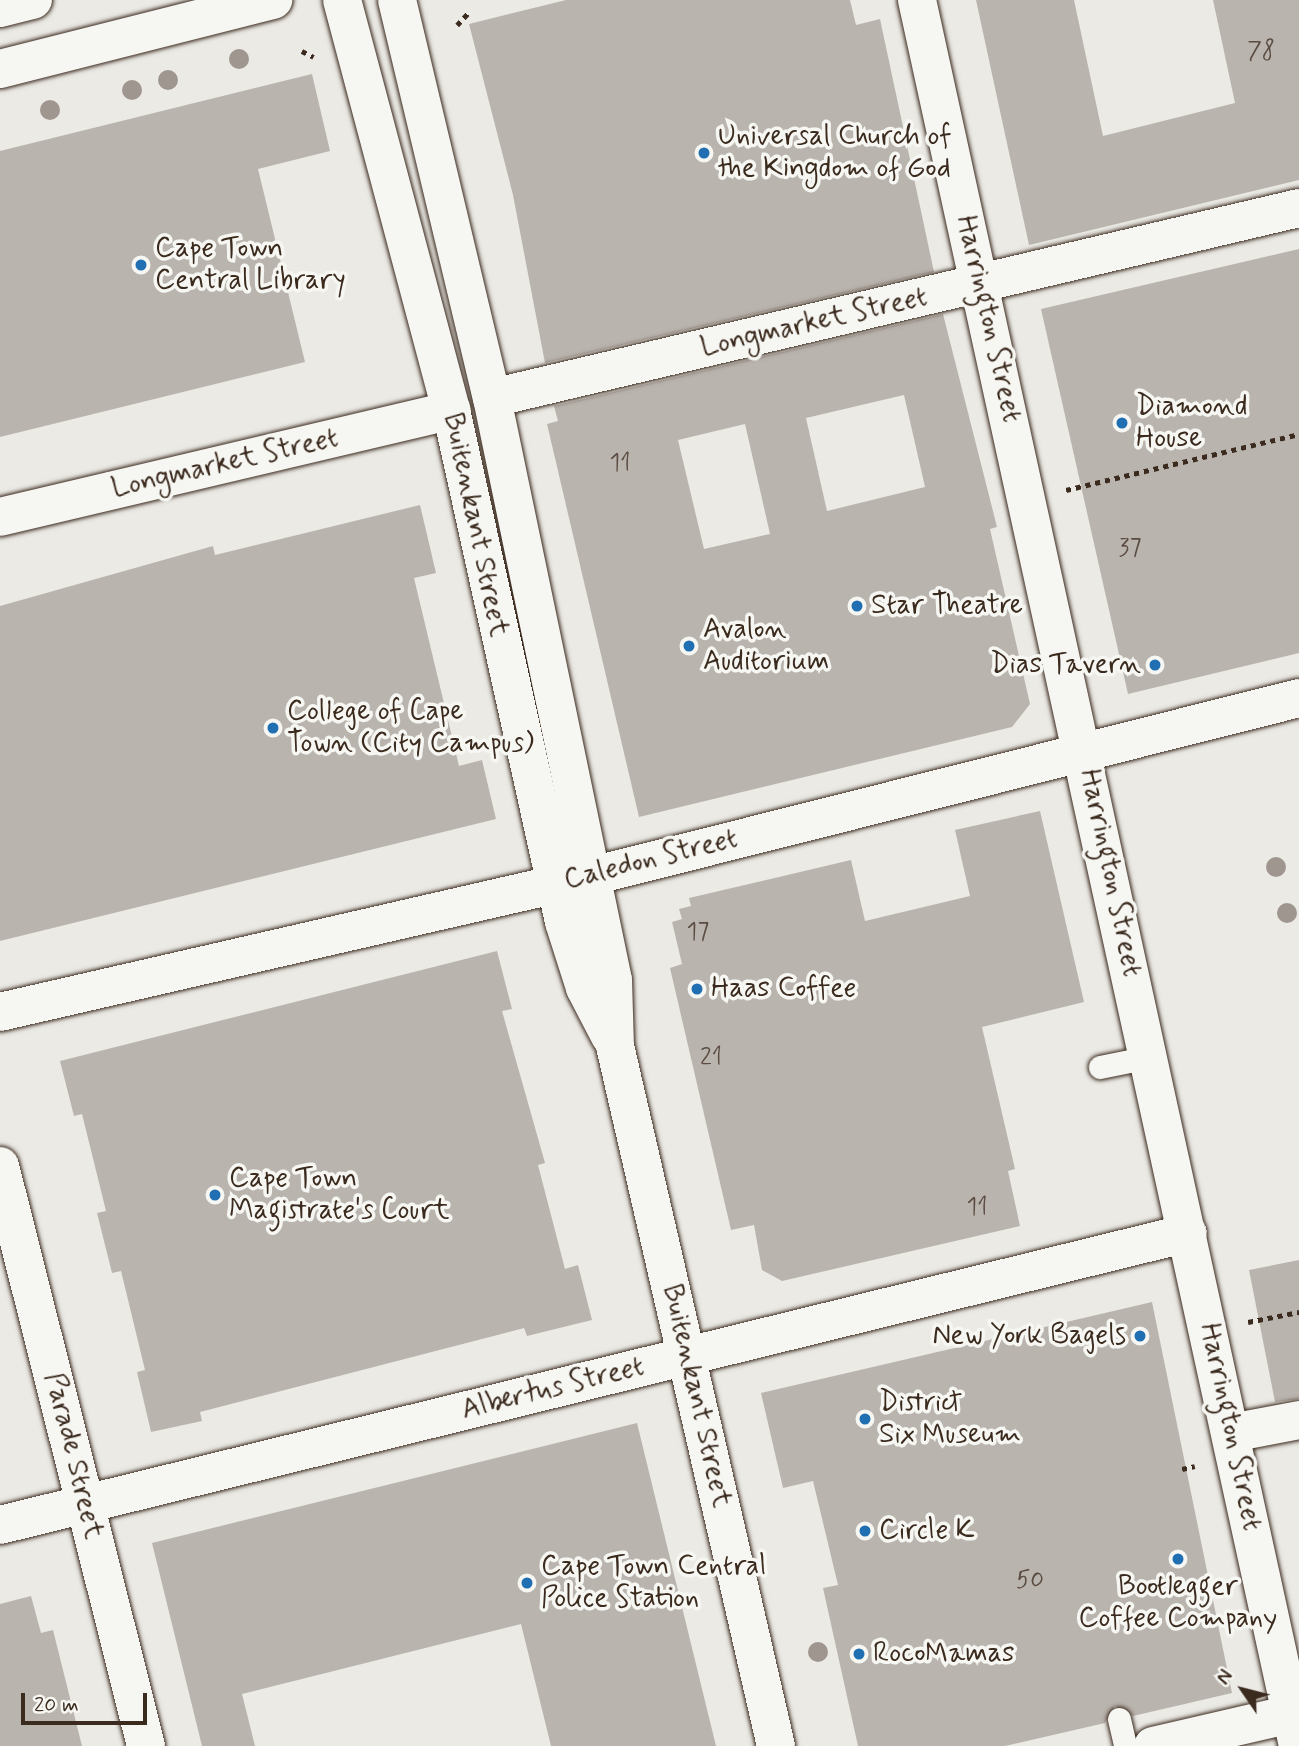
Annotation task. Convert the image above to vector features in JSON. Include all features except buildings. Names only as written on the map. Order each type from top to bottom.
[{"type":"street","points":[[0,8],[33,0]]},
{"type":"street","points":[[0,69],[273,0]]},
{"type":"street","name":"Buitenkant Street","points":[[342,0],[451,410],[555,884],[585,988],[615,1046]]},
{"type":"street","name":"Buitenkant Street","points":[[397,0],[492,398],[592,876],[613,980],[615,1046],[776,1746]]},
{"type":"street","name":"Harrington Street","points":[[917,0],[1084,751],[1296,1729]]},
{"type":"street","name":"Longmarket Street","points":[[492,398],[1299,208]]},
{"type":"street","name":"Longmarket Street","points":[[0,517],[451,410]]},
{"type":"street","name":"Caledon Street","points":[[0,1012],[592,876],[1299,698]]},
{"type":"street","name":"Parade Street","points":[[0,1166],[146,1746]]},
{"type":"street","name":"Albertus Street","points":[[0,1525],[1188,1233]]},
{"type":"street","points":[[1231,1433],[1299,1420]]},
{"type":"street","points":[[1153,1746],[1296,1729]]},
{"type":"lane","points":[[1100,1067],[1149,1057]]},
{"type":"lane","points":[[1119,1719],[1125,1746]]},
{"type":"path","points":[[457,25],[470,11]]},
{"type":"path","points":[[1029,503],[1083,484],[1299,433]]},
{"type":"path","points":[[1209,1330],[1299,1312]]},
{"type":"place","name":"Universal Church of the Kingdom of God","points":[[704,153]]},
{"type":"place","name":"Cape Town Central Library","points":[[141,265]]},
{"type":"place","name":"Diamond House","points":[[1122,423]]},
{"type":"place","name":"Star Theatre","points":[[857,606]]},
{"type":"place","name":"Avalon Auditorium","points":[[689,646]]},
{"type":"place","name":"Dias Tavern","points":[[1155,665]]},
{"type":"place","name":"College of Cape Town (City Campus)","points":[[273,728]]},
{"type":"place","name":"Haas Coffee","points":[[697,989]]},
{"type":"place","name":"Cape Town Magistrate's Court","points":[[215,1195]]},
{"type":"place","name":"New York Bagels","points":[[1140,1336]]},
{"type":"place","name":"District Six Museum","points":[[865,1419]]},
{"type":"place","name":"Circle K","points":[[865,1531]]},
{"type":"place","name":"Bootlegger Coffee Company","points":[[1178,1559]]},
{"type":"place","name":"Cape Town Central Police Station","points":[[527,1583]]},
{"type":"place","name":"RocoMamas","points":[[859,1654]]}]
